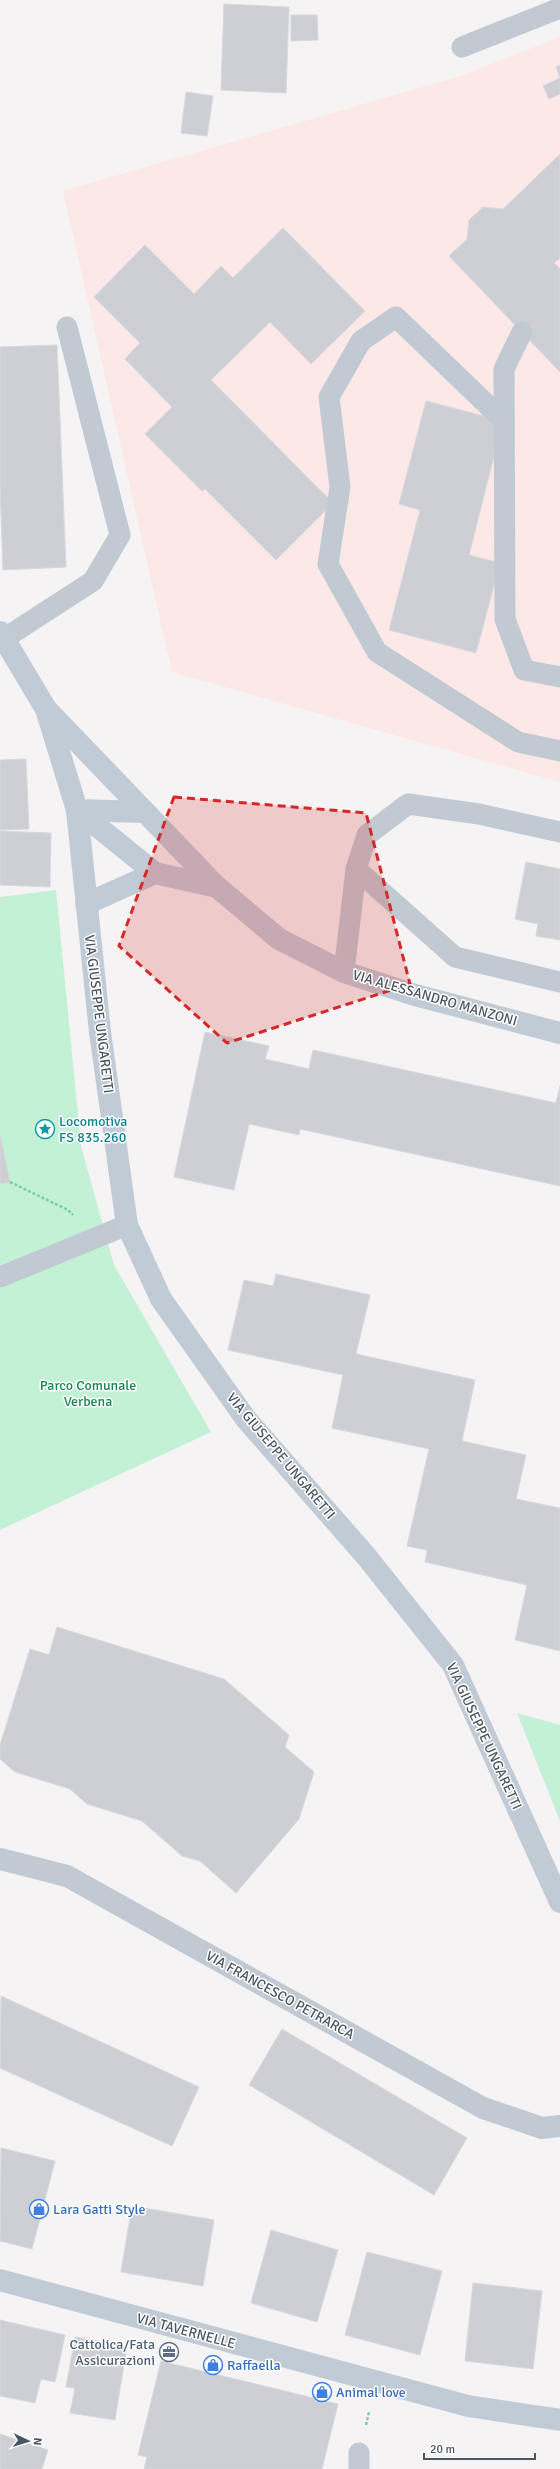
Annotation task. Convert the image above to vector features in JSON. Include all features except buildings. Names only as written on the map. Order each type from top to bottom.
[{"type":"street","name":"VIA ALESSANDRO MANZONI","points":[[2,635],[46,709],[143,812],[217,887],[279,939],[344,972],[415,995],[560,1032]]},
{"type":"street","name":"VIA ALESSANDRO MANZONI","points":[[46,709],[77,810],[155,873],[217,887]]},
{"type":"street","points":[[77,810],[143,812]]},
{"type":"street","name":"VIA GIUSEPPE UNGARETTI","points":[[77,810],[100,1032],[127,1225],[161,1299],[246,1419],[366,1556],[453,1665],[560,1902]]},
{"type":"street","points":[[86,904],[155,873]]},
{"type":"street","name":"VIA FRANCESCO PETRARCA","points":[[0,1859],[67,1876],[484,2108],[542,2128],[560,2126]]},
{"type":"street","name":"VIA TAVERNELLE","points":[[0,2280],[468,2406],[560,2420]]},
{"type":"lane","points":[[462,47],[560,8]]},
{"type":"lane","points":[[504,421],[396,317],[361,341],[329,397],[340,487],[328,564],[377,652],[518,742],[560,751]]},
{"type":"lane","points":[[2,635],[93,581],[120,535],[68,327]]},
{"type":"lane","points":[[522,332],[504,369],[505,619],[524,670],[560,677]]},
{"type":"lane","points":[[344,972],[356,869],[367,835],[408,804],[479,814],[560,832]]},
{"type":"lane","points":[[356,869],[455,957],[560,982]]},
{"type":"lane","points":[[0,1277],[127,1225]]},
{"type":"path","points":[[10,1182],[68,1210],[96,1238]]},
{"type":"path","points":[[359,2461],[377,2382]]},
{"type":"highlighted area","points":[[174,797],[366,813],[410,984],[227,1043],[119,946]]},
{"type":"shaded area","points":[[560,37],[560,782],[172,672],[63,191],[461,76]]},
{"type":"green space","name":"Parco Comunale Verbena","points":[[56,890],[81,1146],[114,1265],[211,1432],[0,1530],[0,897]]},
{"type":"green space","points":[[517,1713],[560,1725],[560,1821]]},
{"type":"place","name":"Locomotiva FS 835.260","points":[[45,1129]]},
{"type":"place","name":"Lara Gatti Style","points":[[39,2209]]},
{"type":"place","name":"Cattolica/Fata Assicurazioni","points":[[169,2352]]},
{"type":"place","name":"Raffaella","points":[[213,2365]]},
{"type":"place","name":"Animal love","points":[[322,2392]]}]
